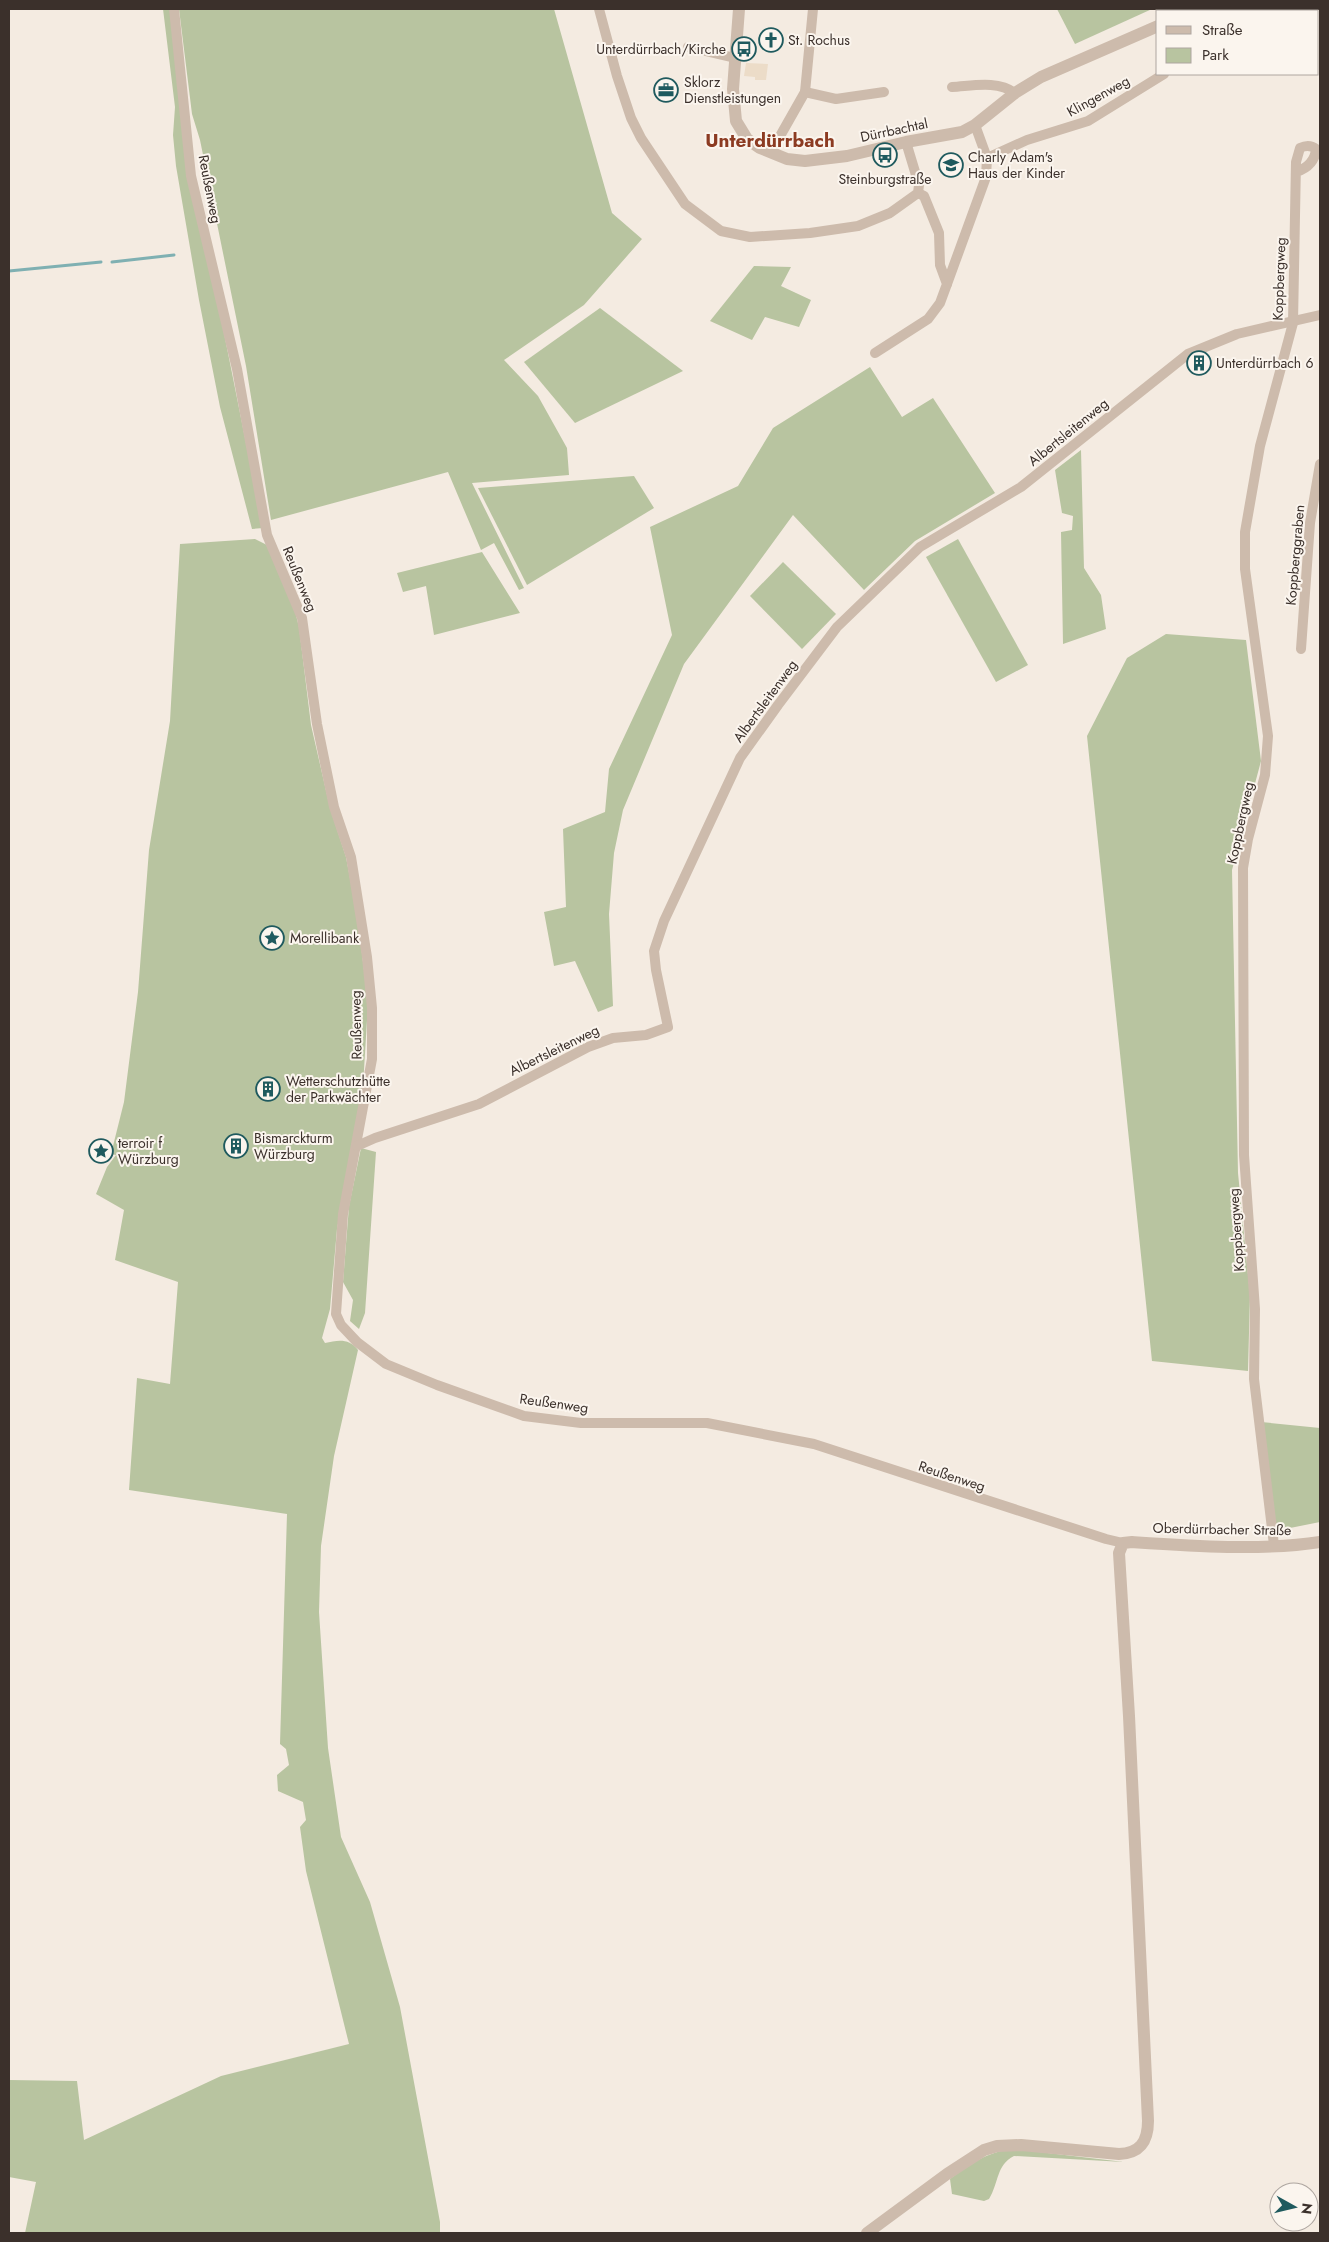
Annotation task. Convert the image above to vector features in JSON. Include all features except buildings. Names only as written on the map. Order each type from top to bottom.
[{"type":"street","name":"Reußenweg","points":[[174,9],[191,176],[237,369],[266,535],[295,597],[302,618],[317,724],[334,807],[351,857],[361,914],[372,1008],[372,1059],[343,1214],[336,1314],[341,1325],[357,1342],[386,1364],[437,1385],[524,1416],[581,1423],[707,1423],[814,1444],[1002,1507],[1124,1543]]},
{"type":"street","points":[[599,9],[631,118],[641,138],[685,204],[722,231],[750,237],[810,233],[858,226],[890,213],[918,193],[919,184],[906,142]]},
{"type":"street","name":"Dürrbachtal","points":[[739,9],[733,109],[736,121],[747,139],[760,148],[786,159],[805,161],[847,156],[906,142],[962,132],[976,125],[1015,93],[1041,77],[1156,27]]},
{"type":"street","points":[[771,152],[804,92],[813,9]]},
{"type":"street","points":[[688,47],[735,58]]},
{"type":"street","name":"Klingenweg","points":[[987,158],[1028,140],[1088,120],[1162,75]]},
{"type":"street","points":[[952,87],[998,85],[1007,87],[1015,93]]},
{"type":"street","points":[[804,92],[836,99],[884,92]]},
{"type":"street","points":[[875,353],[928,319],[940,303],[986,177],[987,158],[976,125]]},
{"type":"street","name":"Koppbergweg","points":[[1274,1545],[1254,1379],[1255,1309],[1244,1155],[1243,868],[1248,839],[1265,775],[1268,736],[1263,688],[1245,569],[1245,532],[1260,446],[1293,323],[1296,172]]},
{"type":"street","points":[[918,193],[924,196],[939,233],[940,265],[946,284]]},
{"type":"street","name":"Albertsleitenweg","points":[[357,1146],[375,1138],[479,1104],[588,1047],[613,1038],[646,1035],[668,1027],[654,951],[664,921],[740,758],[837,627],[920,548],[1021,487],[1188,354],[1237,334],[1293,323],[1320,315]]},
{"type":"street","name":"Koppberggraben","points":[[1301,648],[1310,523],[1320,464]]},
{"type":"street","name":"Oberdürrbacher Straße","points":[[1124,1543],[1188,1546],[1300,1545],[1320,1542]]},
{"type":"street","points":[[866,2233],[947,2174],[990,2148],[1021,2145],[1129,2154],[1137,2150],[1146,2140],[1148,2122],[1129,1716],[1120,1586],[1119,1553],[1124,1543]]},
{"type":"green space","points":[[163,9],[170,9],[181,118],[263,528],[252,529],[220,407],[199,300],[176,166],[173,135],[175,107]]},
{"type":"green space","points":[[179,9],[554,9],[612,213],[642,239],[584,305],[504,360],[538,396],[567,448],[569,475],[472,483],[524,588],[519,590],[494,543],[481,550],[448,472],[271,520],[246,366],[200,140],[192,114]]},
{"type":"green space","points":[[1057,9],[1152,9],[1075,44]]},
{"type":"green space","points":[[754,266],[791,267],[781,286],[811,300],[799,327],[765,317],[752,340],[710,321]]},
{"type":"green space","points":[[600,308],[683,371],[575,423],[524,362]]},
{"type":"green space","points":[[870,367],[902,417],[933,398],[995,493],[915,541],[864,590],[793,515],[684,664],[623,810],[614,853],[609,914],[613,1006],[598,1012],[575,961],[554,966],[544,912],[566,907],[563,829],[605,812],[609,769],[672,635],[650,527],[738,486],[773,428]]},
{"type":"green space","points":[[1081,450],[1084,568],[1101,595],[1106,629],[1063,644],[1061,532],[1072,530],[1073,516],[1062,513],[1055,470]]},
{"type":"green space","points":[[634,476],[654,508],[527,585],[478,488]]},
{"type":"green space","points":[[255,539],[271,547],[291,595],[299,627],[311,725],[330,808],[346,857],[358,920],[368,1004],[363,1086],[337,1229],[330,1309],[322,1338],[325,1343],[339,1341],[351,1343],[358,1350],[334,1456],[321,1546],[319,1612],[328,1748],[341,1837],[370,1902],[400,2007],[440,2222],[440,2233],[25,2233],[36,2182],[9,2177],[9,2080],[77,2081],[84,2140],[221,2076],[349,2044],[306,1871],[300,1827],[306,1820],[303,1802],[278,1791],[277,1775],[289,1765],[286,1749],[280,1744],[287,1514],[129,1490],[137,1378],[170,1384],[178,1282],[115,1260],[124,1210],[96,1194],[107,1167],[116,1155],[111,1154],[124,1102],[138,992],[149,850],[170,721],[180,544]]},
{"type":"green space","points":[[958,539],[1028,665],[996,682],[926,557]]},
{"type":"green space","points":[[482,552],[520,613],[434,635],[426,586],[403,592],[397,573]]},
{"type":"green space","points":[[783,562],[836,614],[802,649],[750,596]]},
{"type":"green space","points":[[1166,634],[1246,640],[1261,761],[1232,870],[1238,1173],[1250,1295],[1248,1371],[1152,1361],[1087,736],[1127,658]]},
{"type":"green space","points":[[361,1148],[376,1152],[365,1313],[359,1329],[350,1321],[353,1300],[343,1282],[349,1206]]},
{"type":"green space","points":[[1261,1422],[1320,1428],[1320,1522],[1275,1531]]},
{"type":"green space","points":[[1013,2149],[1124,2162],[1014,2156],[1001,2169],[989,2199],[984,2201],[952,2194],[950,2179],[987,2156]]},
{"type":"shaded area","points":[[746,63],[768,64],[766,80],[755,80],[755,77],[744,76]]},
{"type":"waterway","points":[[112,262],[174,255]]},
{"type":"waterway","points":[[9,271],[101,262]]},
{"type":"place","name":"St. Rochus","points":[[771,40]]},
{"type":"place","name":"Unterdürrbach/Kirche","points":[[744,49]]},
{"type":"place","name":"Sklorz Dienstleistungen","points":[[666,90]]},
{"type":"place","name":"Steinburgstraße","points":[[885,155]]},
{"type":"place","name":"Charly Adam's Haus der Kinder","points":[[951,165]]},
{"type":"place","name":"Unterdürrbach 6","points":[[1199,363]]},
{"type":"place","name":"Morellibank","points":[[272,938]]},
{"type":"place","name":"Wetterschutzhütte der Parkwächter","points":[[268,1089]]},
{"type":"place","name":"Bismarckturm Würzburg","points":[[236,1146]]},
{"type":"place","name":"terroir f Würzburg","points":[[101,1151]]},
{"type":"district","name":"Unterdürrbach","points":[[770,140]]}]
